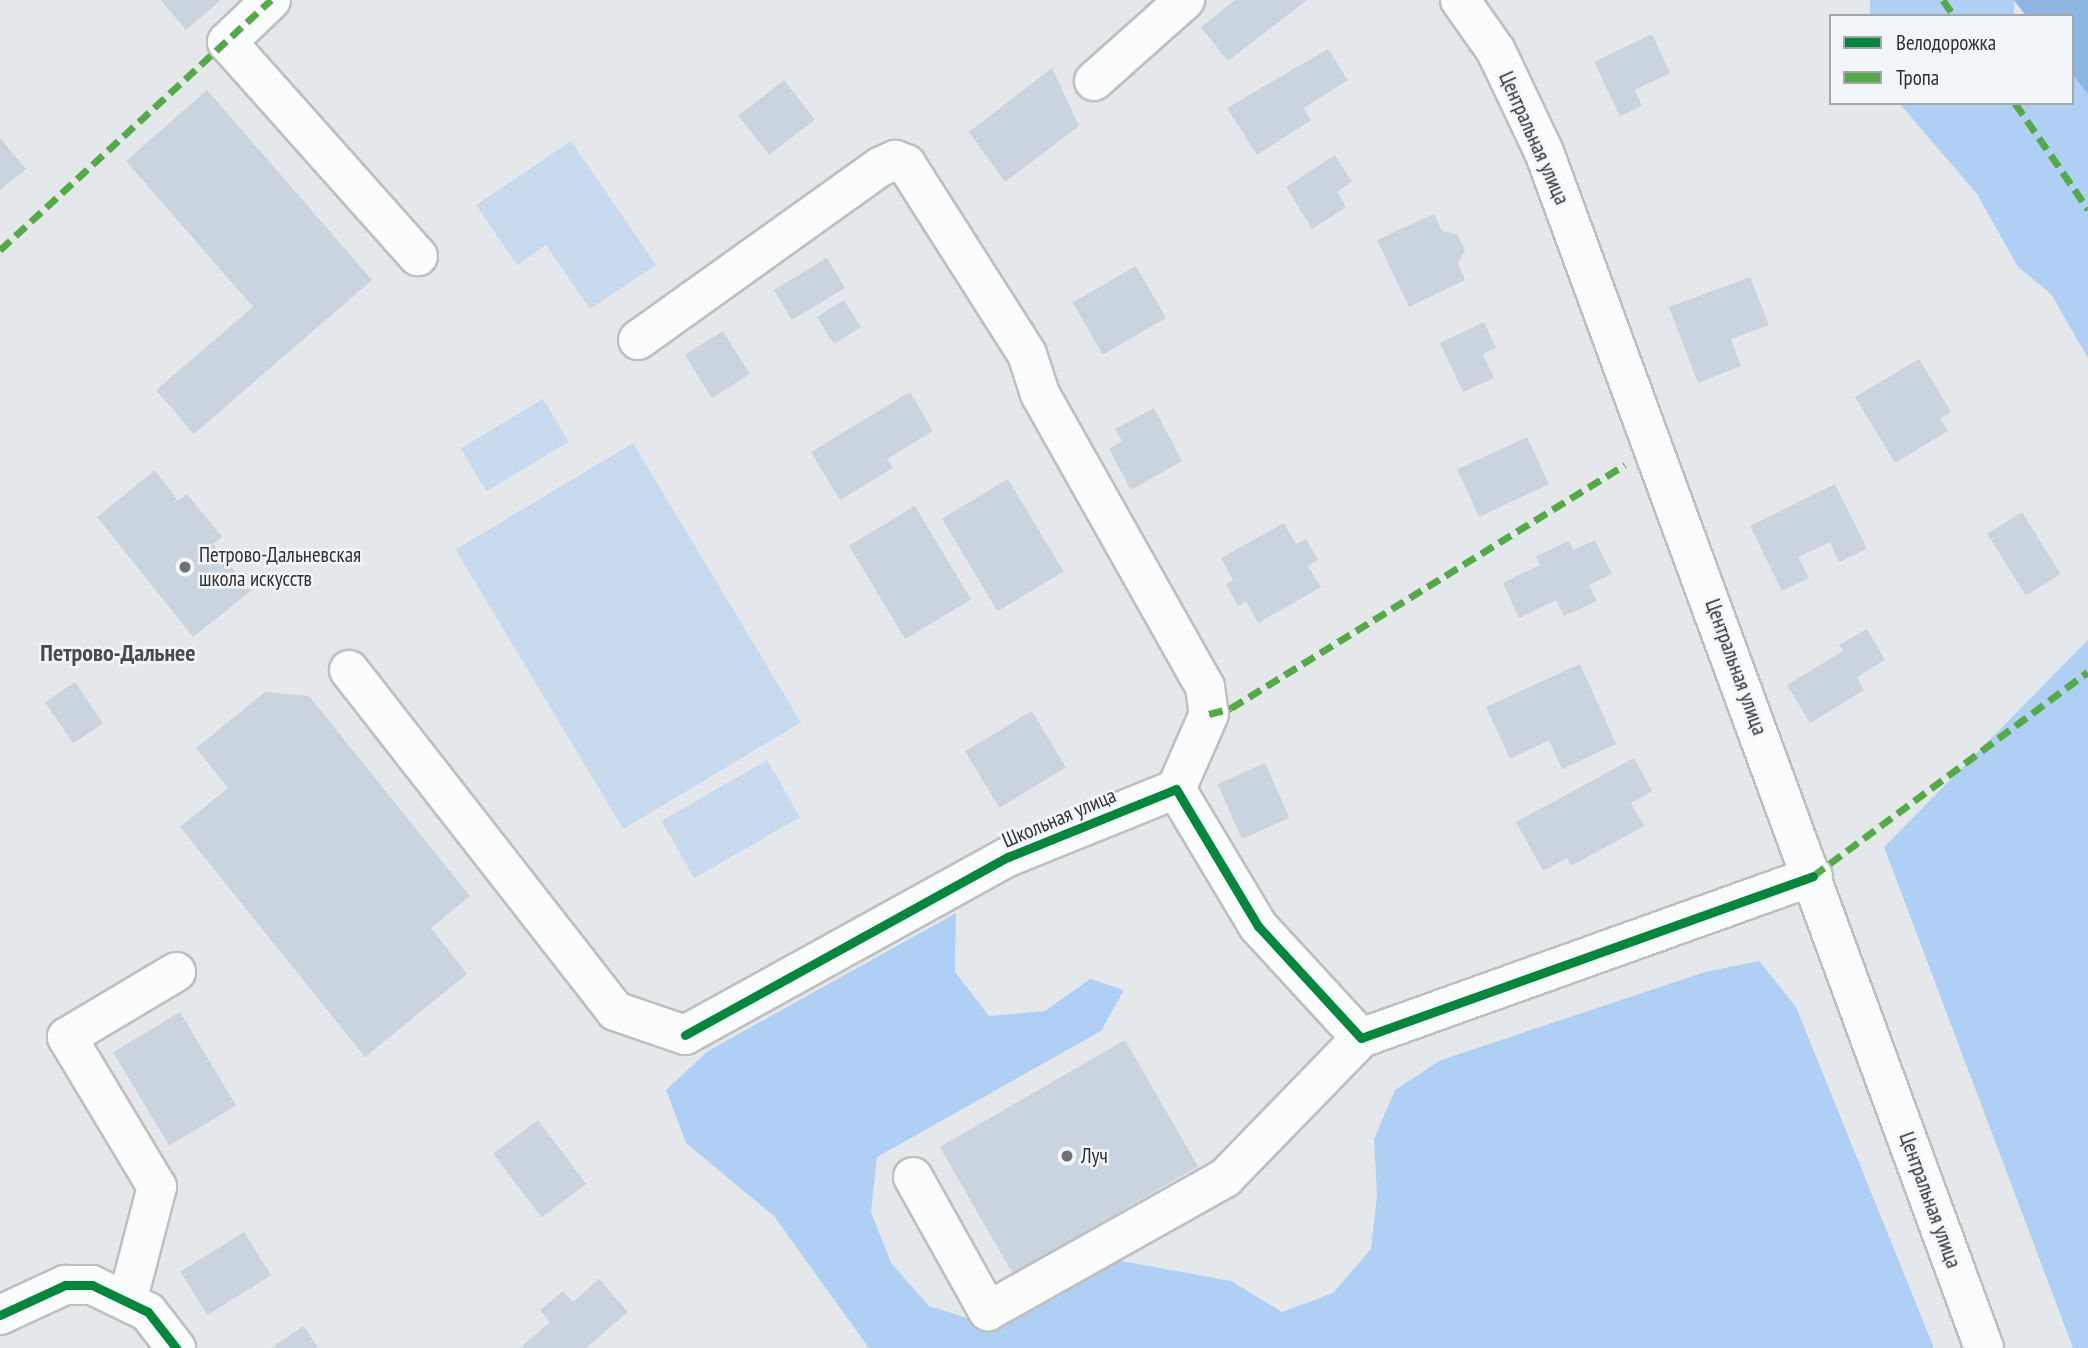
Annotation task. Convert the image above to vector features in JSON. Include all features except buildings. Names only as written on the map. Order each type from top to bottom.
[{"type":"street","points":[[271,0],[227,43],[418,256]]},
{"type":"street","points":[[1094,81],[1185,0]]},
{"type":"street","name":"Центральная улица","points":[[1460,0],[1496,51],[1544,152],[1813,876],[1984,1348]]},
{"type":"street","points":[[638,340],[880,167],[895,160],[906,164],[1027,354],[1040,394],[1205,687],[1209,714],[1175,789],[1258,926],[1361,1038]]},
{"type":"street","name":"Школьная улица","points":[[349,670],[615,1011],[685,1035],[1008,857],[1175,789]]},
{"type":"street","points":[[913,1177],[988,1311],[1225,1178],[1361,1038],[1813,876]]},
{"type":"street","points":[[128,1298],[157,1187],[67,1037],[176,972]]},
{"type":"street","points":[[0,1315],[65,1286],[92,1285],[128,1298],[148,1312],[176,1348]]},
{"type":"shaded area","points":[[1870,0],[2014,0],[2014,14],[1870,14]]},
{"type":"shaded area","points":[[2014,0],[2088,0],[2088,94],[2074,76],[2074,14],[2024,14]]},
{"type":"shaded area","points":[[2074,76],[2088,93],[2088,358],[2051,294],[2018,267],[1977,194],[1901,105],[2074,105]]},
{"type":"shaded area","points":[[571,141],[656,265],[590,309],[546,245],[517,265],[476,205]]},
{"type":"shaded area","points":[[543,399],[569,442],[486,491],[461,448]]},
{"type":"shaded area","points":[[633,443],[801,722],[623,829],[456,550]]},
{"type":"shaded area","points":[[2088,640],[2088,1348],[2073,1348],[1884,847]]},
{"type":"shaded area","points":[[767,760],[800,817],[694,878],[661,821]]},
{"type":"shaded area","points":[[956,913],[955,972],[989,1016],[1045,1011],[1090,979],[1124,990],[1101,1031],[877,1157],[871,1212],[891,1263],[929,1306],[987,1324],[1105,1258],[1231,1281],[1282,1312],[1333,1293],[1371,1249],[1377,1195],[1374,1139],[1395,1090],[1441,1060],[1705,972],[1759,961],[1796,1007],[1934,1348],[869,1348],[774,1216],[686,1143],[666,1090],[708,1051]]},
{"type":"marked path","points":[[0,250],[271,0]]},
{"type":"marked path","points":[[1943,0],[1953,14]]},
{"type":"marked path","points":[[2016,105],[2088,209]]},
{"type":"marked path","points":[[1209,714],[1231,708],[1625,465]]},
{"type":"marked path","points":[[1813,876],[2088,672]]},
{"type":"cycle path","points":[[685,1035],[1008,857],[1176,789],[1258,926],[1361,1038],[1813,876]]},
{"type":"cycle path","points":[[0,1315],[65,1285],[92,1285],[148,1312],[176,1348]]},
{"type":"place","name":"Петрово-Дальневская школа искусств","points":[[185,567]]},
{"type":"place","name":"Луч","points":[[1067,1156]]},
{"type":"district","name":"Петрово-Дальнее","points":[[118,653]]}]
